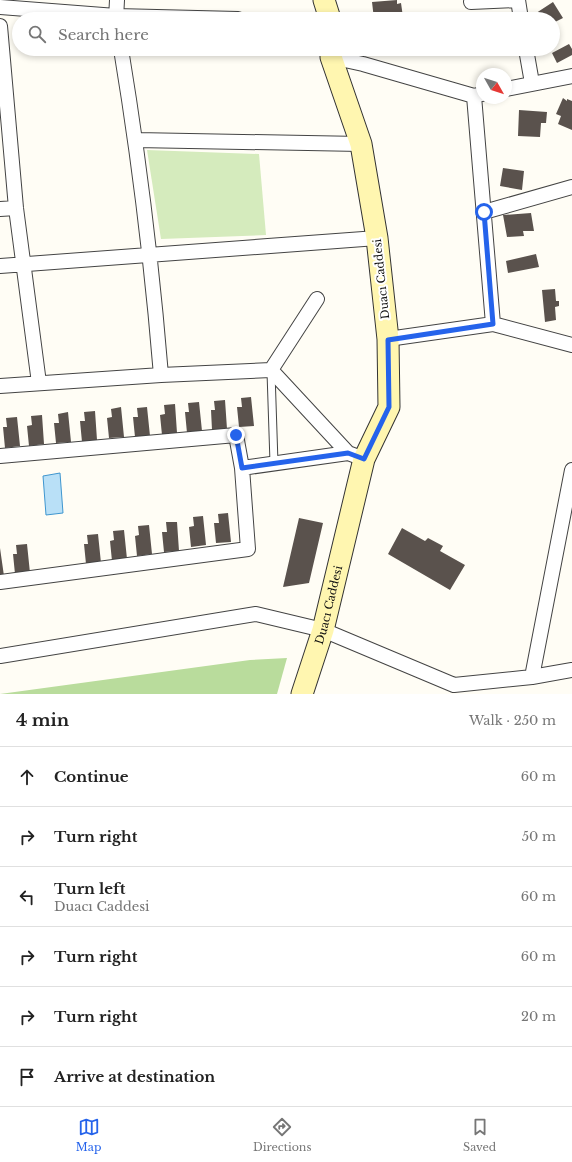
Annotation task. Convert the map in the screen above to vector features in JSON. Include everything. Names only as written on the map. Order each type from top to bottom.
[{"type":"street","points":[[116,12],[117,0]]},
{"type":"street","points":[[324,0],[328,12]]},
{"type":"street","points":[[471,2],[518,0],[520,12]]},
{"type":"street","points":[[0,7],[56,6],[86,12]]},
{"type":"street","points":[[0,26],[4,105],[39,383]]},
{"type":"street","points":[[122,56],[136,140],[151,255],[161,375]]},
{"type":"street","name":"Duacı Caddesi","points":[[302,694],[323,630],[356,456],[389,407],[388,340],[377,238],[362,144],[332,56]]},
{"type":"street","points":[[340,56],[363,64],[476,94]]},
{"type":"street","points":[[527,56],[532,83]]},
{"type":"street","points":[[512,88],[572,76]]},
{"type":"street","points":[[478,104],[484,212],[493,324]]},
{"type":"street","points":[[136,140],[362,144]]},
{"type":"street","points":[[484,212],[572,187]]},
{"type":"street","points":[[0,208],[16,208]]},
{"type":"street","points":[[0,266],[377,238]]},
{"type":"street","points":[[271,370],[317,298]]},
{"type":"street","points":[[388,340],[493,324],[572,345]]},
{"type":"street","points":[[0,386],[161,375],[271,370],[356,456]]},
{"type":"street","points":[[0,456],[236,435],[242,468],[248,549],[0,582]]},
{"type":"street","points":[[242,468],[274,463],[356,456]]},
{"type":"street","points":[[532,677],[572,470]]},
{"type":"street","points":[[0,656],[256,614],[323,630],[454,685],[532,677],[572,670]]},
{"type":"lane","points":[[271,370],[274,463]]},
{"type":"green space","points":[[147,150],[259,154],[266,235],[161,239]]},
{"type":"green space","points":[[287,658],[277,694],[0,694],[250,660]]},
{"type":"water","points":[[60,473],[63,513],[46,515],[43,476]]},
{"type":"building","points":[[397,0],[397,4],[401,3],[402,12],[373,12],[372,2]]},
{"type":"building","points":[[553,2],[559,12],[538,12]]},
{"type":"building","points":[[569,44],[572,49],[572,55],[557,63],[554,56],[560,56],[560,49]]},
{"type":"building","points":[[563,98],[567,101],[567,99],[572,101],[572,130],[558,124],[561,116],[556,114]]},
{"type":"building","points":[[519,110],[547,112],[546,123],[541,123],[540,137],[518,136]]},
{"type":"building","points":[[503,168],[524,171],[522,190],[500,186]]},
{"type":"building","points":[[531,213],[534,231],[523,231],[524,236],[507,237],[503,215]]},
{"type":"building","points":[[536,254],[539,267],[508,273],[506,261]]},
{"type":"building","points":[[555,289],[556,301],[559,301],[559,306],[555,307],[556,320],[545,322],[542,290]]},
{"type":"building","points":[[251,397],[254,426],[239,427],[237,407],[242,407],[241,398]]},
{"type":"building","points":[[225,400],[227,429],[212,430],[211,410],[215,410],[214,401]]},
{"type":"building","points":[[199,402],[202,431],[187,433],[185,412],[189,412],[188,403]]},
{"type":"building","points":[[175,404],[177,433],[162,435],[160,415],[165,414],[164,405]]},
{"type":"building","points":[[121,407],[124,437],[109,438],[107,418],[112,417],[111,409]]},
{"type":"building","points":[[147,407],[150,436],[135,437],[133,417],[138,417],[137,408]]},
{"type":"building","points":[[95,411],[97,440],[82,442],[80,421],[85,421],[84,412]]},
{"type":"building","points":[[68,412],[71,442],[56,443],[54,423],[59,423],[58,414]]},
{"type":"building","points":[[42,415],[44,444],[29,446],[27,426],[32,425],[31,416]]},
{"type":"building","points":[[17,417],[20,446],[5,448],[3,427],[7,427],[6,418]]},
{"type":"building","points":[[228,513],[231,542],[216,543],[214,523],[219,523],[218,514]]},
{"type":"building","points":[[203,516],[206,545],[191,547],[189,527],[194,526],[193,517]]},
{"type":"building","points":[[299,518],[323,523],[309,583],[283,587]]},
{"type":"building","points":[[166,522],[177,522],[179,551],[164,552],[162,532],[167,532]]},
{"type":"building","points":[[149,525],[152,554],[137,556],[135,536],[139,535],[138,526]]},
{"type":"building","points":[[402,528],[425,541],[428,538],[443,546],[440,551],[465,565],[450,590],[388,554]]},
{"type":"building","points":[[124,530],[127,559],[112,561],[110,541],[114,540],[113,531]]},
{"type":"building","points":[[98,534],[101,563],[86,564],[84,544],[88,544],[87,535]]},
{"type":"building","points":[[27,544],[30,573],[15,574],[13,554],[17,554],[16,545]]},
{"type":"building","points":[[0,548],[4,576],[0,577]]},
{"type":"route","points":[[236,435],[242,468],[348,453],[364,459],[389,407],[388,340],[493,324],[484,212]]}]
